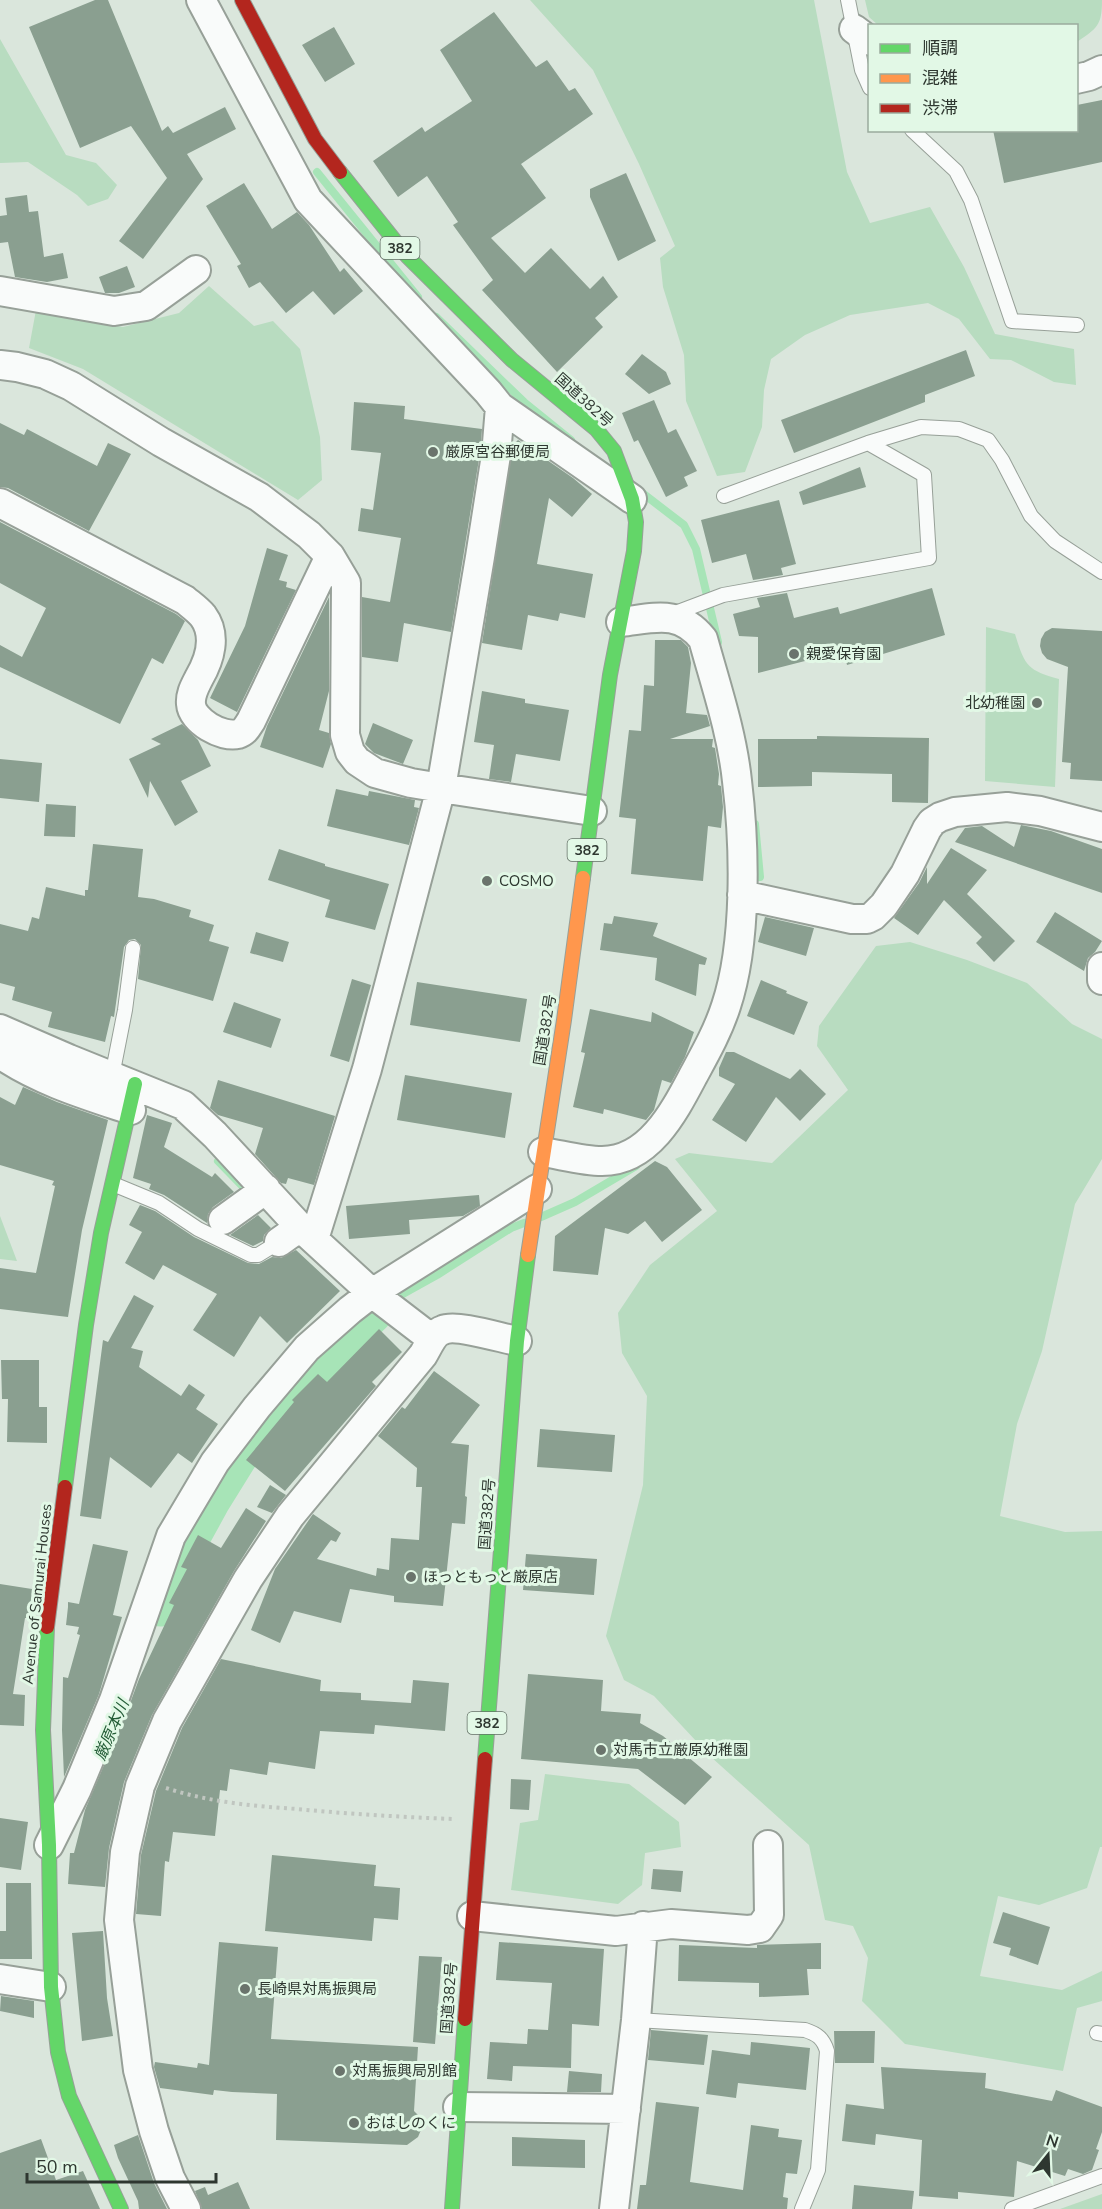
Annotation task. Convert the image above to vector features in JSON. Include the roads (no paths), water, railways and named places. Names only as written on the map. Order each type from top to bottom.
[{"type":"main road","name":"国道382号","points":[[242,0],[315,139],[357,195],[406,256],[512,360],[596,429],[614,451],[632,499],[636,522],[634,551],[610,675],[564,1020],[536,1196],[517,1341],[472,1917],[452,2209]]},
{"type":"main road","name":"Avenue of Samurai Houses","points":[[111,1088],[113,1184],[101,1233],[86,1325],[49,1605],[43,1730],[49,1845],[51,1987],[58,2052],[69,2096],[121,2209]]},
{"type":"street","points":[[201,0],[308,200],[494,399],[632,499]]},
{"type":"street","points":[[1078,79],[1102,70]]},
{"type":"street","points":[[0,291],[114,311],[129,310],[146,306],[196,270]]},
{"type":"street","points":[[297,1234],[367,1069],[441,788],[496,455],[494,399],[512,360]]},
{"type":"street","points":[[0,365],[45,374],[70,386],[259,498],[309,535],[330,556],[346,583],[345,735],[350,752],[357,761],[375,773],[441,788],[592,811]]},
{"type":"street","points":[[0,503],[185,600],[204,616],[210,632],[212,647],[204,670],[192,690],[190,702],[198,719],[229,734],[239,734],[251,721],[330,556]]},
{"type":"street","points":[[543,1152],[603,1161],[620,1158],[641,1150],[657,1135],[687,1088],[709,1046],[726,1006],[736,962],[742,895],[737,780],[726,723],[704,639],[681,620],[665,617],[621,622]]},
{"type":"street","points":[[742,895],[852,919],[867,919],[884,905],[905,874],[927,829],[940,817],[955,812],[1007,807],[1040,810],[1102,827]]},
{"type":"street","points":[[1102,967],[1102,980]]},
{"type":"street","points":[[0,1029],[111,1088]]},
{"type":"street","points":[[0,1054],[16,1065],[61,1085],[111,1088],[183,1105],[194,1114],[258,1195],[297,1234],[372,1301],[432,1339]]},
{"type":"street","points":[[223,1220],[258,1195]]},
{"type":"street","points":[[49,1845],[77,1789],[114,1700],[171,1536],[215,1462],[257,1407],[307,1348],[372,1301],[536,1196]]},
{"type":"street","points":[[186,2209],[170,2178],[160,2150],[138,2070],[119,1920],[125,1852],[142,1781],[167,1721],[248,1580],[290,1516],[423,1355],[432,1339],[441,1330],[453,1328],[517,1341]]},
{"type":"street","points":[[472,1917],[616,1931],[671,1924],[748,1930],[760,1928],[769,1915],[768,1845]]},
{"type":"street","points":[[614,2209],[636,2020],[643,1926]]},
{"type":"street","points":[[0,1979],[51,1987]]},
{"type":"street","points":[[458,2106],[626,2109]]},
{"type":"lane","points":[[848,0],[862,35],[862,70],[868,84]]},
{"type":"lane","points":[[914,132],[956,171],[971,200],[1012,321],[1077,325]]},
{"type":"lane","points":[[724,496],[868,443],[921,427],[959,429],[988,440],[1002,460],[1031,516],[1055,541],[1102,572]]},
{"type":"lane","points":[[665,617],[723,595],[929,558],[924,475],[868,443]]},
{"type":"lane","points":[[111,1088],[133,948]]},
{"type":"lane","points":[[113,1184],[159,1203],[198,1229],[251,1256],[258,1255],[297,1234]]},
{"type":"lane","points":[[636,2020],[805,2030],[817,2034],[824,2041],[827,2051],[818,2170],[802,2209]]},
{"type":"lane","points":[[1012,2209],[1102,2176]]},
{"type":"waterway","points":[[317,172],[418,297]]},
{"type":"waterway","points":[[436,317],[524,402],[571,440]]},
{"type":"waterway","points":[[641,492],[684,525],[696,549],[718,642]]},
{"type":"waterway","points":[[755,824],[760,877]]},
{"type":"waterway","points":[[218,1161],[250,1194]]},
{"type":"waterway","points":[[541,1217],[575,1202],[636,1166]]},
{"type":"waterway","points":[[392,1300],[437,1275],[511,1228],[524,1223]]},
{"type":"waterway","name":"厳原本川","points":[[161,1604],[181,1549],[237,1453],[274,1406],[371,1311]]},
{"type":"place","name":"厳原宮谷郵便局","points":[[433,452]]},
{"type":"place","name":"親愛保育園","points":[[794,654]]},
{"type":"place","name":"北幼稚園","points":[[1037,703]]},
{"type":"place","name":"COSMO","points":[[487,881]]},
{"type":"place","name":"ほっともっと厳原店","points":[[411,1577]]},
{"type":"place","name":"対馬市立厳原幼稚園","points":[[601,1750]]},
{"type":"place","name":"長崎県対馬振興局","points":[[245,1989]]},
{"type":"place","name":"対馬振興局別館","points":[[340,2071]]},
{"type":"place","name":"おはしのくに","points":[[354,2123]]}]
